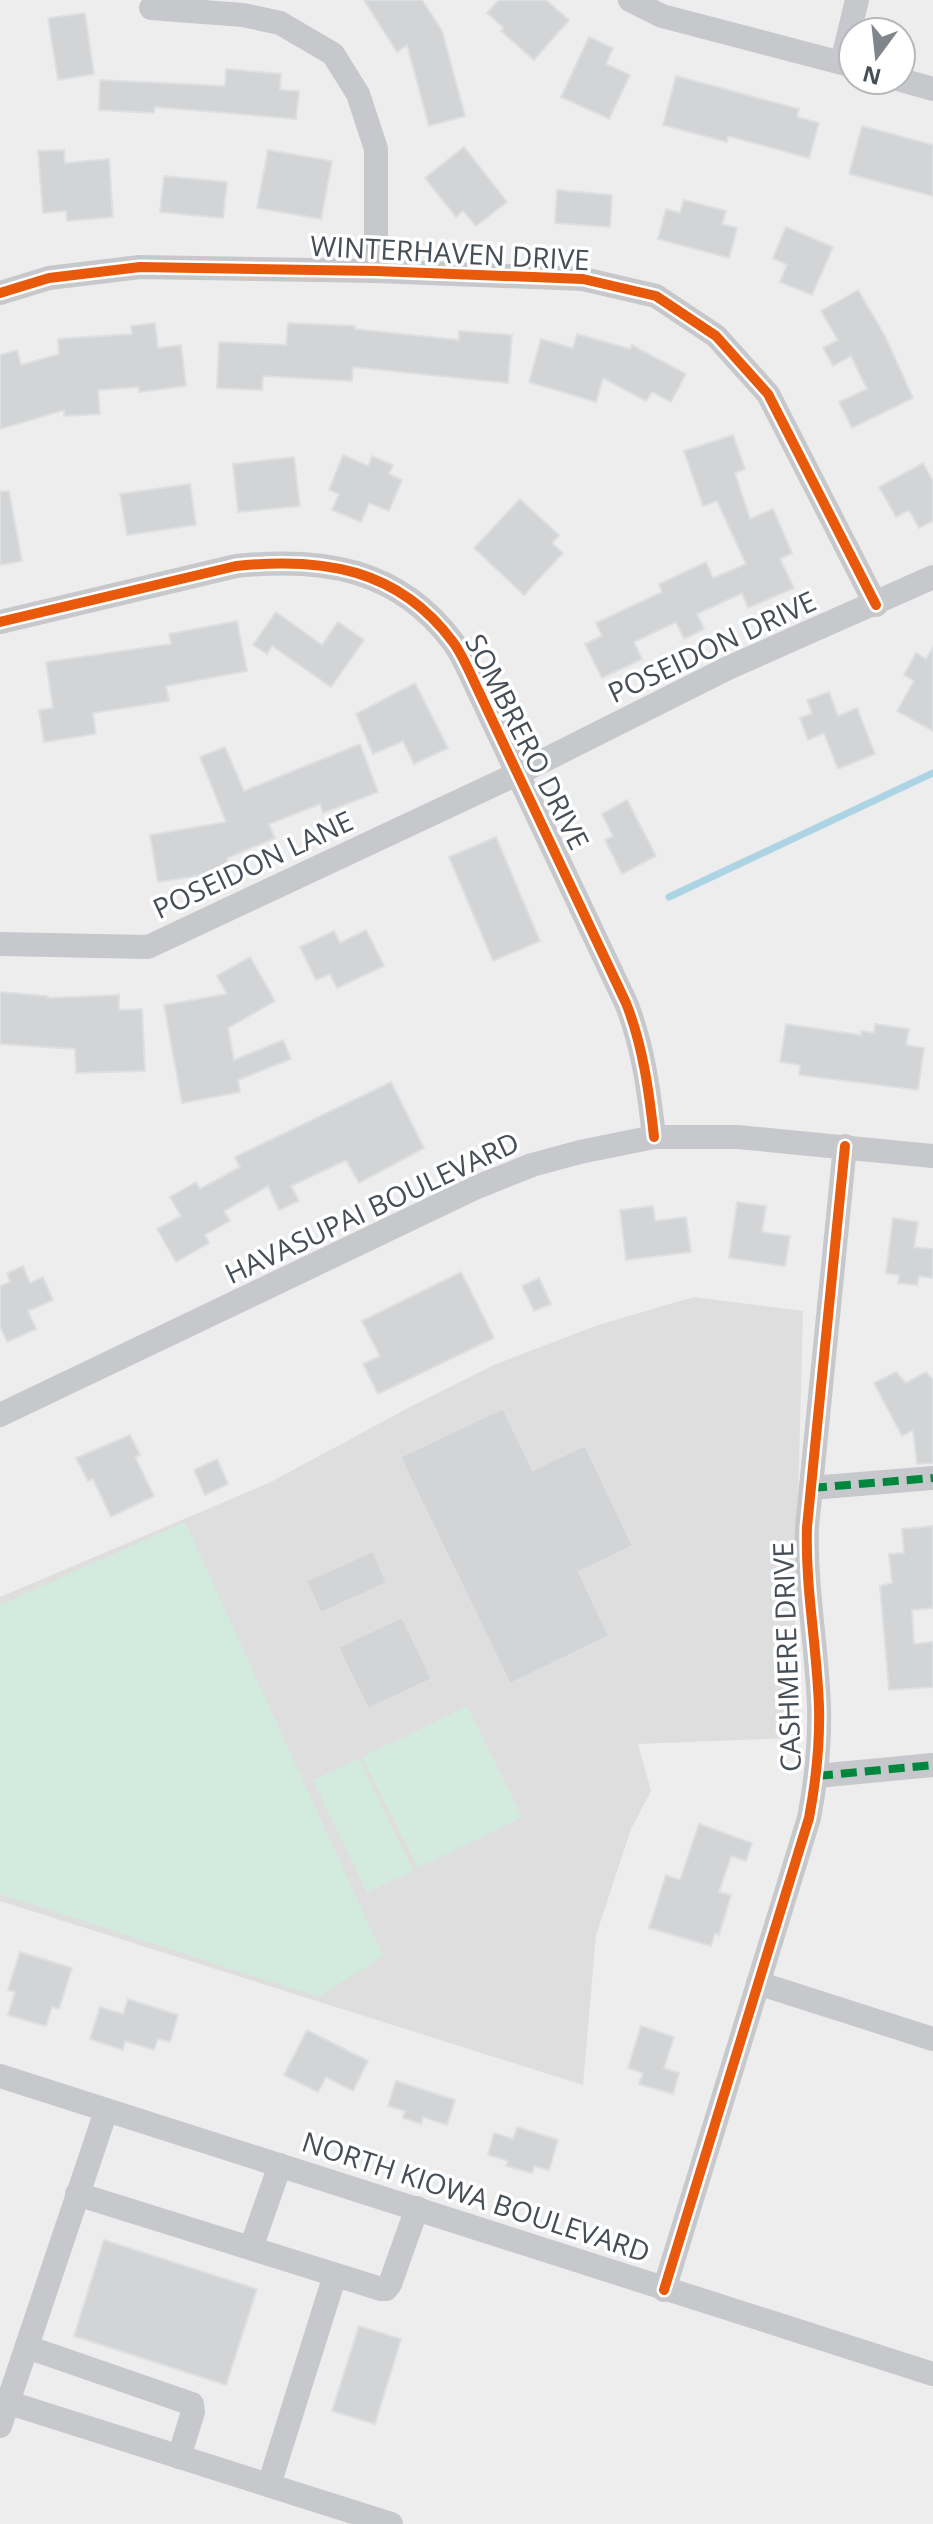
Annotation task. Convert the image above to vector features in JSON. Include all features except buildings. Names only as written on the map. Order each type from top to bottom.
[{"type":"street","points":[[630,0],[662,16],[837,61]]},
{"type":"street","points":[[151,8],[243,15],[280,23],[333,54],[358,94],[376,149],[376,271]]},
{"type":"street","name":"WINTERHAVEN DRIVE","points":[[0,293],[49,278],[140,267],[583,279],[656,296],[716,336],[768,394],[876,605]]},
{"type":"street","name":"SOMBRERO DRIVE","points":[[0,622],[236,566],[271,562],[350,569],[400,592],[423,610],[454,643],[589,923],[637,1031],[654,1137]]},
{"type":"street","name":"POSEIDON DRIVE","points":[[517,774],[728,668],[876,605],[933,577]]},
{"type":"street","name":"POSEIDON LANE","points":[[0,944],[148,947],[517,774]]},
{"type":"street","name":"HAVASUPAI BOULEVARD","points":[[0,1415],[477,1187],[556,1158],[654,1137],[738,1137],[933,1156]]},
{"type":"street","name":"CASHMERE DRIVE","points":[[664,2290],[809,1818],[817,1776],[819,1706],[806,1568],[845,1146]]},
{"type":"street","points":[[811,1488],[933,1478]]},
{"type":"street","points":[[817,1776],[933,1765]]},
{"type":"street","points":[[758,1983],[933,2039]]},
{"type":"street","name":"NORTH KIOWA BOULEVARD","points":[[0,2076],[933,2374]]},
{"type":"street","points":[[0,2426],[4,2401],[27,2347],[106,2111]]},
{"type":"street","points":[[251,2248],[280,2165]]},
{"type":"street","points":[[77,2194],[386,2289],[417,2208]]},
{"type":"street","points":[[269,2485],[335,2275]]},
{"type":"street","points":[[27,2347],[192,2404],[193,2412],[179,2457]]},
{"type":"street","points":[[4,2401],[391,2524]]},
{"type":"shaded area","points":[[694,1297],[803,1311],[792,1738],[638,1744],[651,1791],[631,1829],[596,1935],[583,2085],[0,1901],[0,1597],[269,1483],[494,1365],[598,1325]]},
{"type":"green space","points":[[185,1522],[383,1956],[319,1997],[0,1894],[0,1605]]},
{"type":"green space","points":[[467,1706],[522,1817],[418,1868],[362,1757]]},
{"type":"green space","points":[[359,1759],[413,1871],[367,1893],[313,1780]]},
{"type":"waterway","points":[[669,897],[933,773]]},
{"type":"marked path","points":[[811,1488],[933,1478]]},
{"type":"marked path","points":[[817,1776],[933,1765]]},
{"type":"cycle path","points":[[0,293],[49,278],[140,267],[583,279],[656,296],[716,336],[768,394],[876,605]]},
{"type":"cycle path","points":[[0,622],[236,566],[268,564],[328,567],[356,573],[383,583],[408,598],[431,617],[461,654],[626,1003],[641,1052],[654,1137]]},
{"type":"cycle path","points":[[664,2290],[809,1818],[816,1776],[819,1707],[807,1527],[845,1146]]}]
